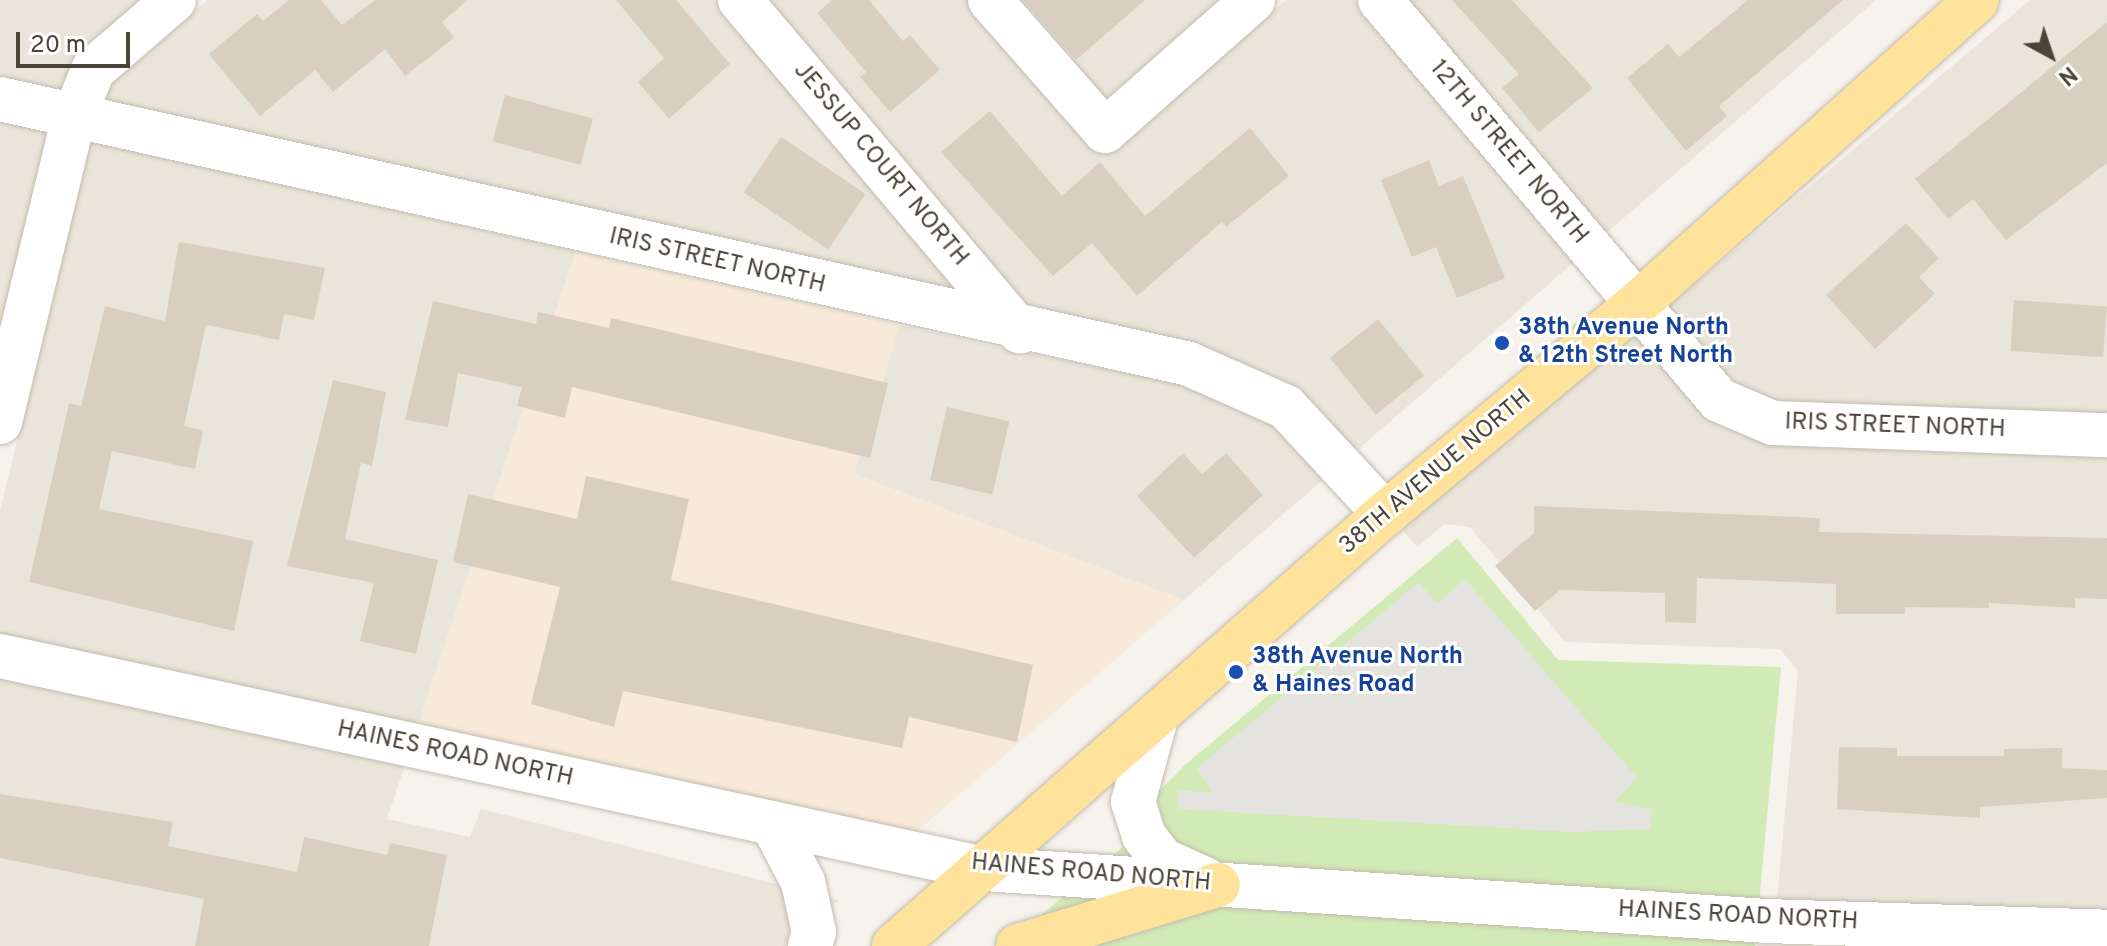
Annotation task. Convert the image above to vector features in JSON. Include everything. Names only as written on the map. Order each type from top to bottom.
[{"type":"main road","name":"38TH AVENUE NORTH","points":[[894,946],[1385,514],[1636,305],[1977,0]]},
{"type":"main road","points":[[1018,946],[1218,885]]},
{"type":"street","points":[[0,422],[74,117],[93,70],[174,0]]},
{"type":"street","name":"JESSUP COURT NORTH","points":[[740,0],[1020,331]]},
{"type":"street","points":[[990,0],[1105,131],[1253,0]]},
{"type":"street","name":"12TH STREET NORTH","points":[[1380,0],[1636,305]]},
{"type":"street","name":"IRIS STREET NORTH","points":[[0,99],[1020,331],[1189,364],[1286,407],[1385,514]]},
{"type":"street","name":"IRIS STREET NORTH","points":[[1636,305],[1719,400],[1773,423],[2107,435]]},
{"type":"street","name":"HAINES ROAD NORTH","points":[[0,656],[984,869],[1218,885],[1777,933],[2107,932]]},
{"type":"street","points":[[1156,718],[1133,802],[1144,836],[1163,860],[1218,885]]},
{"type":"street","points":[[772,823],[803,882],[814,932],[810,946]]},
{"type":"shaded area","points":[[0,0],[139,0],[78,53],[61,93],[0,78]]},
{"type":"shaded area","points":[[207,0],[714,0],[966,298],[103,102],[111,84]]},
{"type":"shaded area","points":[[766,0],[972,0],[1104,155],[1286,0],[1354,0],[1574,262],[1355,452],[1030,312]]},
{"type":"shaded area","points":[[1002,0],[1219,0],[1096,108]]},
{"type":"shaded area","points":[[1405,0],[1876,0],[1603,236]]},
{"type":"shaded area","points":[[2030,0],[2107,0],[2107,414],[1775,402],[1730,384],[1665,309]]},
{"type":"shaded area","points":[[0,120],[49,132],[0,332]]},
{"type":"shaded area","points":[[90,142],[576,251],[418,726],[0,635],[0,511]]},
{"type":"shaded area","points":[[576,251],[900,325],[854,474],[1184,600],[915,833],[418,726]]},
{"type":"shaded area","points":[[900,325],[1011,350],[1020,360],[1028,353],[1186,385],[1275,424],[1325,478],[1184,600],[854,474]]},
{"type":"shaded area","points":[[1635,334],[1704,414],[2107,456],[2107,910],[1777,900],[1798,671],[1780,649],[1565,642],[1470,527],[1445,524],[1417,547],[1402,529]]},
{"type":"shaded area","points":[[1465,579],[1637,778],[1614,802],[1652,809],[1650,829],[1572,832],[1179,809],[1178,790],[1213,793],[1197,768],[1419,582],[1437,603]]},
{"type":"shaded area","points":[[0,677],[405,765],[387,819],[470,837],[481,809],[839,900],[785,946],[0,946]]},
{"type":"green space","points":[[1457,538],[1558,660],[1781,667],[1755,946],[1004,946],[1161,815],[1156,794],[1186,764]]},
{"type":"building","points":[[289,0],[321,0],[342,25],[375,0],[468,0],[442,22],[454,38],[405,76],[385,49],[333,92],[315,70],[260,116],[209,54],[257,14],[263,21]]},
{"type":"building","points":[[616,0],[676,0],[730,64],[669,119],[638,82],[664,58]]},
{"type":"building","points":[[832,0],[869,0],[903,41],[910,35],[940,70],[890,112],[860,77],[866,72],[817,13]]},
{"type":"building","points":[[1023,0],[1145,0],[1076,60]]},
{"type":"building","points":[[1452,0],[1512,0],[1593,88],[1539,132],[1502,88],[1519,74]]},
{"type":"building","points":[[1748,0],[1843,0],[1719,106],[1727,116],[1686,151],[1627,78],[1668,44],[1679,57]]},
{"type":"building","points":[[2107,22],[2107,163],[2006,240],[1973,199],[1948,219],[1915,179]]},
{"type":"building","points":[[505,95],[593,119],[580,165],[493,141]]},
{"type":"building","points":[[990,111],[1062,196],[1100,162],[1145,216],[1250,128],[1289,176],[1226,227],[1222,222],[1137,296],[1092,243],[1053,276],[941,152]]},
{"type":"building","points":[[781,137],[866,194],[828,250],[744,193]]},
{"type":"building","points":[[1429,160],[1439,186],[1463,176],[1505,278],[1457,298],[1436,247],[1412,257],[1381,180]]},
{"type":"building","points":[[1906,223],[1939,258],[1919,277],[1935,294],[1875,349],[1826,295]]},
{"type":"building","points":[[179,242],[325,268],[314,320],[284,314],[279,340],[206,325],[184,426],[203,430],[195,469],[112,451],[99,509],[253,541],[234,631],[29,582],[69,403],[81,406],[105,306],[165,321]]},
{"type":"building","points":[[2014,300],[2107,306],[2103,357],[2010,351]]},
{"type":"building","points":[[433,301],[536,324],[538,312],[609,328],[611,318],[888,383],[870,458],[572,387],[565,418],[517,406],[522,387],[458,373],[448,427],[405,420]]},
{"type":"building","points":[[1378,319],[1424,376],[1376,415],[1330,358]]},
{"type":"building","points":[[333,380],[386,392],[372,466],[361,463],[345,539],[438,560],[416,654],[360,641],[374,583],[287,566]]},
{"type":"building","points":[[947,407],[1009,421],[992,494],[930,480]]},
{"type":"building","points":[[1183,453],[1202,474],[1226,453],[1263,495],[1194,558],[1137,496]]},
{"type":"building","points":[[586,476],[689,499],[671,580],[1033,665],[1017,742],[909,717],[902,748],[623,691],[614,727],[531,704],[560,587],[453,562],[468,494],[577,519]]},
{"type":"building","points":[[1534,506],[1820,518],[1819,532],[2107,538],[2107,599],[2075,598],[2075,608],[1989,603],[1989,608],[1905,607],[1905,614],[1836,614],[1836,584],[1697,578],[1696,623],[1665,622],[1665,593],[1560,590],[1535,611],[1495,566],[1534,533]]},
{"type":"building","points":[[1839,747],[1897,748],[1897,756],[2004,756],[2004,749],[2062,748],[2062,768],[2107,770],[2107,798],[1980,807],[1980,818],[1837,809]]},
{"type":"building","points":[[0,794],[173,822],[168,846],[297,872],[304,837],[387,855],[390,843],[447,855],[429,946],[195,946],[204,899],[0,858]]},
{"type":"place","name":"38th Avenue North & 12th Street North","points":[[1502,343]]},
{"type":"place","name":"38th Avenue North & Haines Road","points":[[1236,672]]}]
